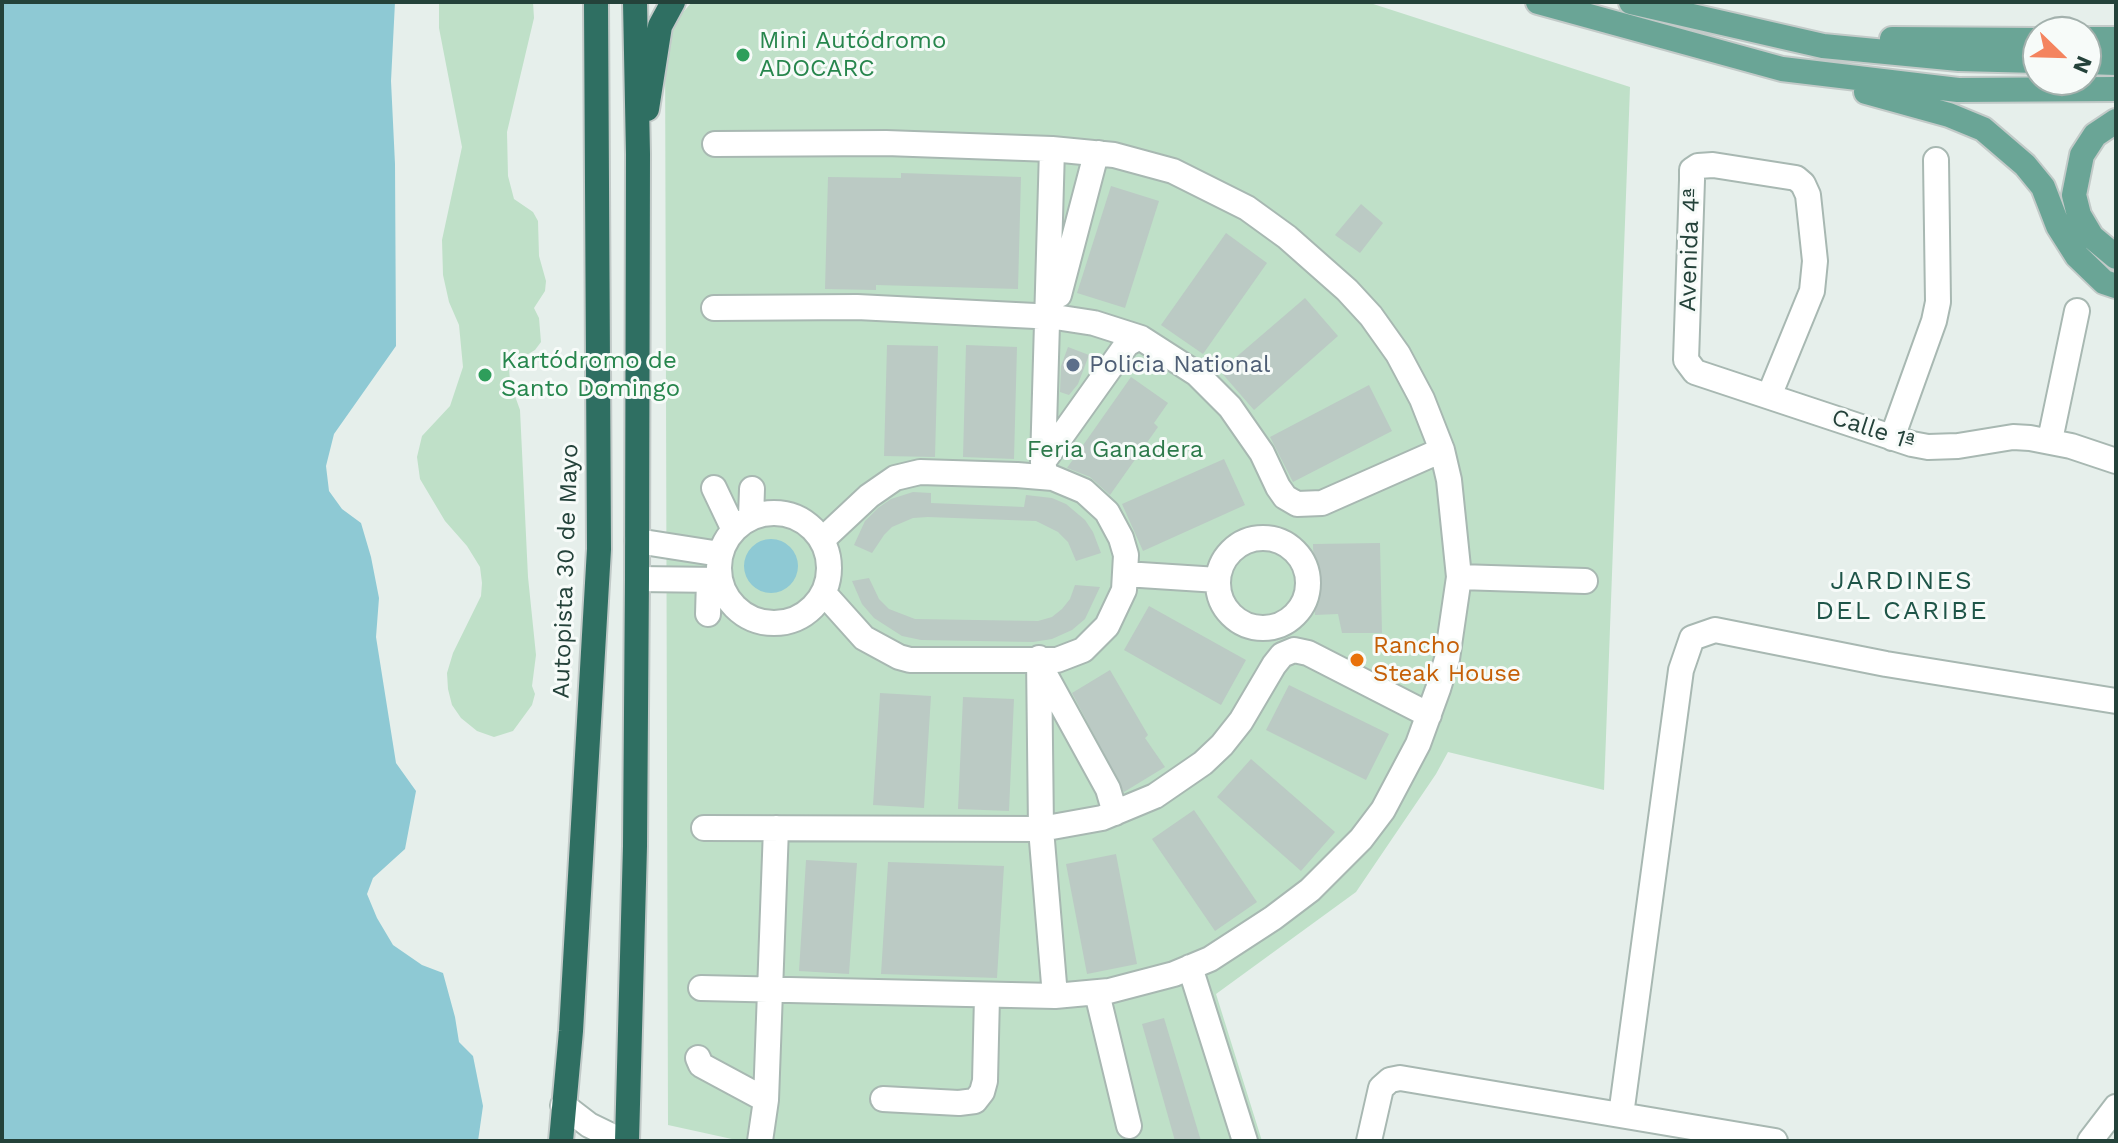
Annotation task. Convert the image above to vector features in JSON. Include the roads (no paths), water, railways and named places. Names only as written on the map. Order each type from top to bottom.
[{"type":"highway","name":"Autopista 30 de Mayo","points":[[561,1141],[571,1031],[599,549],[596,2]]},
{"type":"highway","points":[[624,1141],[635,846],[638,154],[635,2]]},
{"type":"highway","points":[[638,154],[660,26],[673,2]]},
{"type":"main road","points":[[1538,2],[1949,115],[1983,129],[2025,165],[2043,187],[2058,226],[2077,256],[2104,282],[2116,286]]},
{"type":"main road","points":[[1631,2],[1823,46],[1959,59],[2022,61]]},
{"type":"main road","points":[[1784,37],[2022,40]]},
{"type":"main road","points":[[1782,69],[1958,90],[2116,89]]},
{"type":"main road","points":[[2116,121],[2095,135],[2082,155],[2074,195],[2079,215],[2092,237],[2116,257]]},
{"type":"street","points":[[701,988],[1055,996],[1097,993],[1174,974],[1210,959],[1273,918],[1337,866],[1383,810],[1403,776],[1429,715],[1447,659],[1459,577],[1449,480],[1442,450],[1422,399],[1398,354],[1371,316],[1318,262],[1247,208],[1173,171],[1135,159],[1099,153],[886,143],[715,144]]},
{"type":"street","points":[[1045,470],[1052,317],[1052,149]]},
{"type":"street","points":[[1052,317],[1095,158],[1099,153]]},
{"type":"street","points":[[1892,438],[1938,302],[1936,160]]},
{"type":"street","name":"Avenida 4ª","points":[[1686,360],[1692,170],[1698,166],[1713,165],[1796,178],[1808,195],[1815,261],[1812,291],[1769,396]]},
{"type":"street","points":[[714,308],[857,307],[1052,317],[1094,323],[1138,338],[1197,374],[1230,407],[1262,453],[1278,487],[1285,497],[1297,504],[1322,503],[1442,450]]},
{"type":"street","points":[[2050,440],[2077,311]]},
{"type":"street","points":[[1045,470],[1127,344],[1138,338]]},
{"type":"street","name":"Calle 1ª","points":[[1686,360],[1695,372],[1892,438],[1928,447],[1958,446],[2013,437],[2050,440],[2116,461]]},
{"type":"street","points":[[822,540],[884,484],[908,474],[1045,470],[1084,491],[1107,512],[1126,555],[1124,590],[1117,609],[1096,639],[1068,658],[1057,660],[910,660],[864,638],[829,599],[822,597]]},
{"type":"street","points":[[714,488],[742,524]]},
{"type":"street","points":[[708,614],[720,554],[742,524],[752,489]]},
{"type":"street","points":[[714,580],[737,609],[757,621],[769,623],[794,620],[822,597],[830,568],[822,540],[809,524],[791,514],[771,512],[742,524]]},
{"type":"street","points":[[637,541],[720,554]]},
{"type":"street","points":[[1125,574],[1218,580]]},
{"type":"street","points":[[1459,577],[1585,581]]},
{"type":"street","points":[[637,579],[714,580]]},
{"type":"street","points":[[1621,1115],[1681,670],[1692,638],[1715,630],[1886,664],[2116,701]]},
{"type":"street","points":[[704,828],[1041,829],[1076,824],[1115,813],[1155,796],[1203,763],[1241,721],[1282,655],[1294,650],[1308,653],[1429,715]]},
{"type":"street","points":[[1039,661],[1108,789],[1115,813]]},
{"type":"street","points":[[1039,661],[1041,829],[1055,996]]},
{"type":"street","points":[[760,1141],[766,1100],[776,828]]},
{"type":"street","points":[[1190,967],[1245,1141]]},
{"type":"street","points":[[1097,993],[1129,1126]]},
{"type":"street","points":[[883,1099],[975,1101],[985,1081],[987,996]]},
{"type":"street","points":[[698,1058],[701,1065],[766,1100]]},
{"type":"street","points":[[1369,1141],[1381,1088],[1390,1080],[1400,1078],[1775,1141]]},
{"type":"street","points":[[563,1105],[589,1125],[624,1141]]},
{"type":"street","points":[[2090,1141],[2116,1107]]},
{"type":"water","points":[[2,2],[395,2],[391,81],[395,164],[396,346],[334,434],[326,466],[329,491],[342,509],[361,523],[371,557],[379,598],[376,637],[396,763],[416,791],[405,849],[373,878],[367,894],[393,945],[422,965],[443,973],[459,1042],[473,1056],[483,1106],[478,1141],[2,1141]]},
{"type":"water","points":[[771,539],[790,547],[798,566],[790,585],[771,593],[752,585],[744,566],[752,547]]},
{"type":"place","name":"Mini Autódromo ADOCARC","points":[[743,55]]},
{"type":"place","name":"Policia National","points":[[1073,365]]},
{"type":"place","name":"Kartódromo de Santo Domingo","points":[[485,375]]},
{"type":"place","name":"Rancho Steak House","points":[[1357,660]]},
{"type":"district","name":"JARDINES DEL CARIBE","points":[[1902,596]]},
{"type":"park label","name":"Feria Ganadera","points":[[1115,450]]}]
